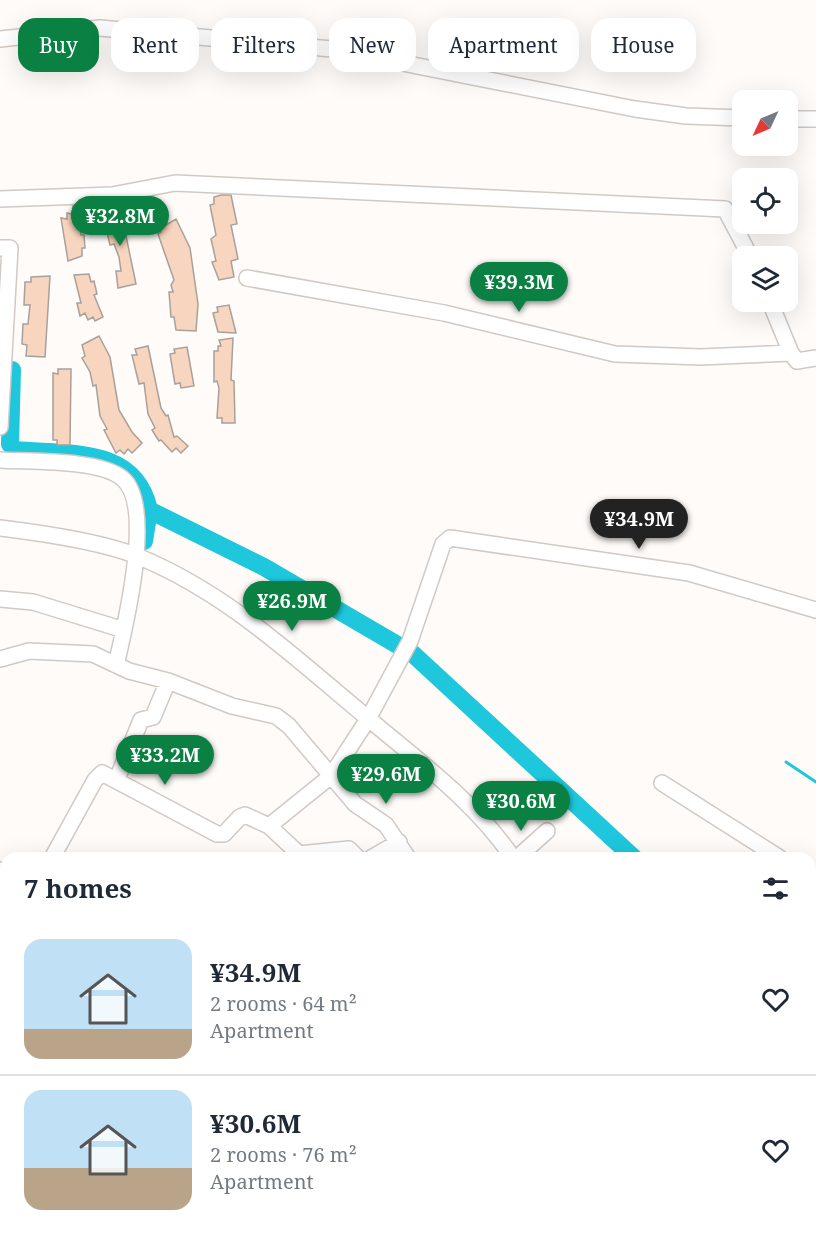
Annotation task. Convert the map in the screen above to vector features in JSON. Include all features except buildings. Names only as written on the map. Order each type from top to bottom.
[{"type":"street","points":[[0,39],[100,28],[332,50],[635,109],[686,116],[732,118]]},
{"type":"street","points":[[798,118],[816,119]]},
{"type":"street","points":[[0,199],[112,195],[175,183],[725,209],[745,246]]},
{"type":"street","points":[[0,248],[10,248],[4,305],[0,427]]},
{"type":"street","points":[[247,278],[444,313],[615,354],[701,357],[791,353]]},
{"type":"street","points":[[774,312],[791,353],[797,361],[816,358]]},
{"type":"street","points":[[0,460],[87,466],[109,471],[123,478],[132,492],[136,512],[136,556],[116,665]]},
{"type":"street","points":[[0,528],[48,534],[136,556],[225,602],[266,631],[465,801],[493,829],[510,852]]},
{"type":"street","points":[[269,826],[331,776],[368,719],[410,641],[442,544],[450,538],[689,573],[816,610]]},
{"type":"street","points":[[0,599],[44,605],[124,630]]},
{"type":"street","points":[[2,656],[30,651],[93,654],[129,671],[168,681],[232,706],[276,716],[289,726],[355,804],[386,825],[405,852]]},
{"type":"street","points":[[117,779],[141,720],[153,717],[168,681]]},
{"type":"street","points":[[55,852],[94,780],[102,773],[216,834],[224,834],[240,817],[245,815],[269,826],[297,852]]},
{"type":"street","points":[[662,783],[771,852]]},
{"type":"street","points":[[522,852],[547,831]]},
{"type":"street","points":[[382,852],[399,842]]},
{"type":"street","points":[[319,852],[349,849],[352,852]]},
{"type":"waterway","points":[[12,370],[10,444],[15,450],[77,454],[114,464],[129,474],[141,489],[149,510],[264,567],[413,654],[628,852]]},
{"type":"waterway","points":[[144,541],[149,510]]},
{"type":"waterway","points":[[786,762],[816,782]]}]
